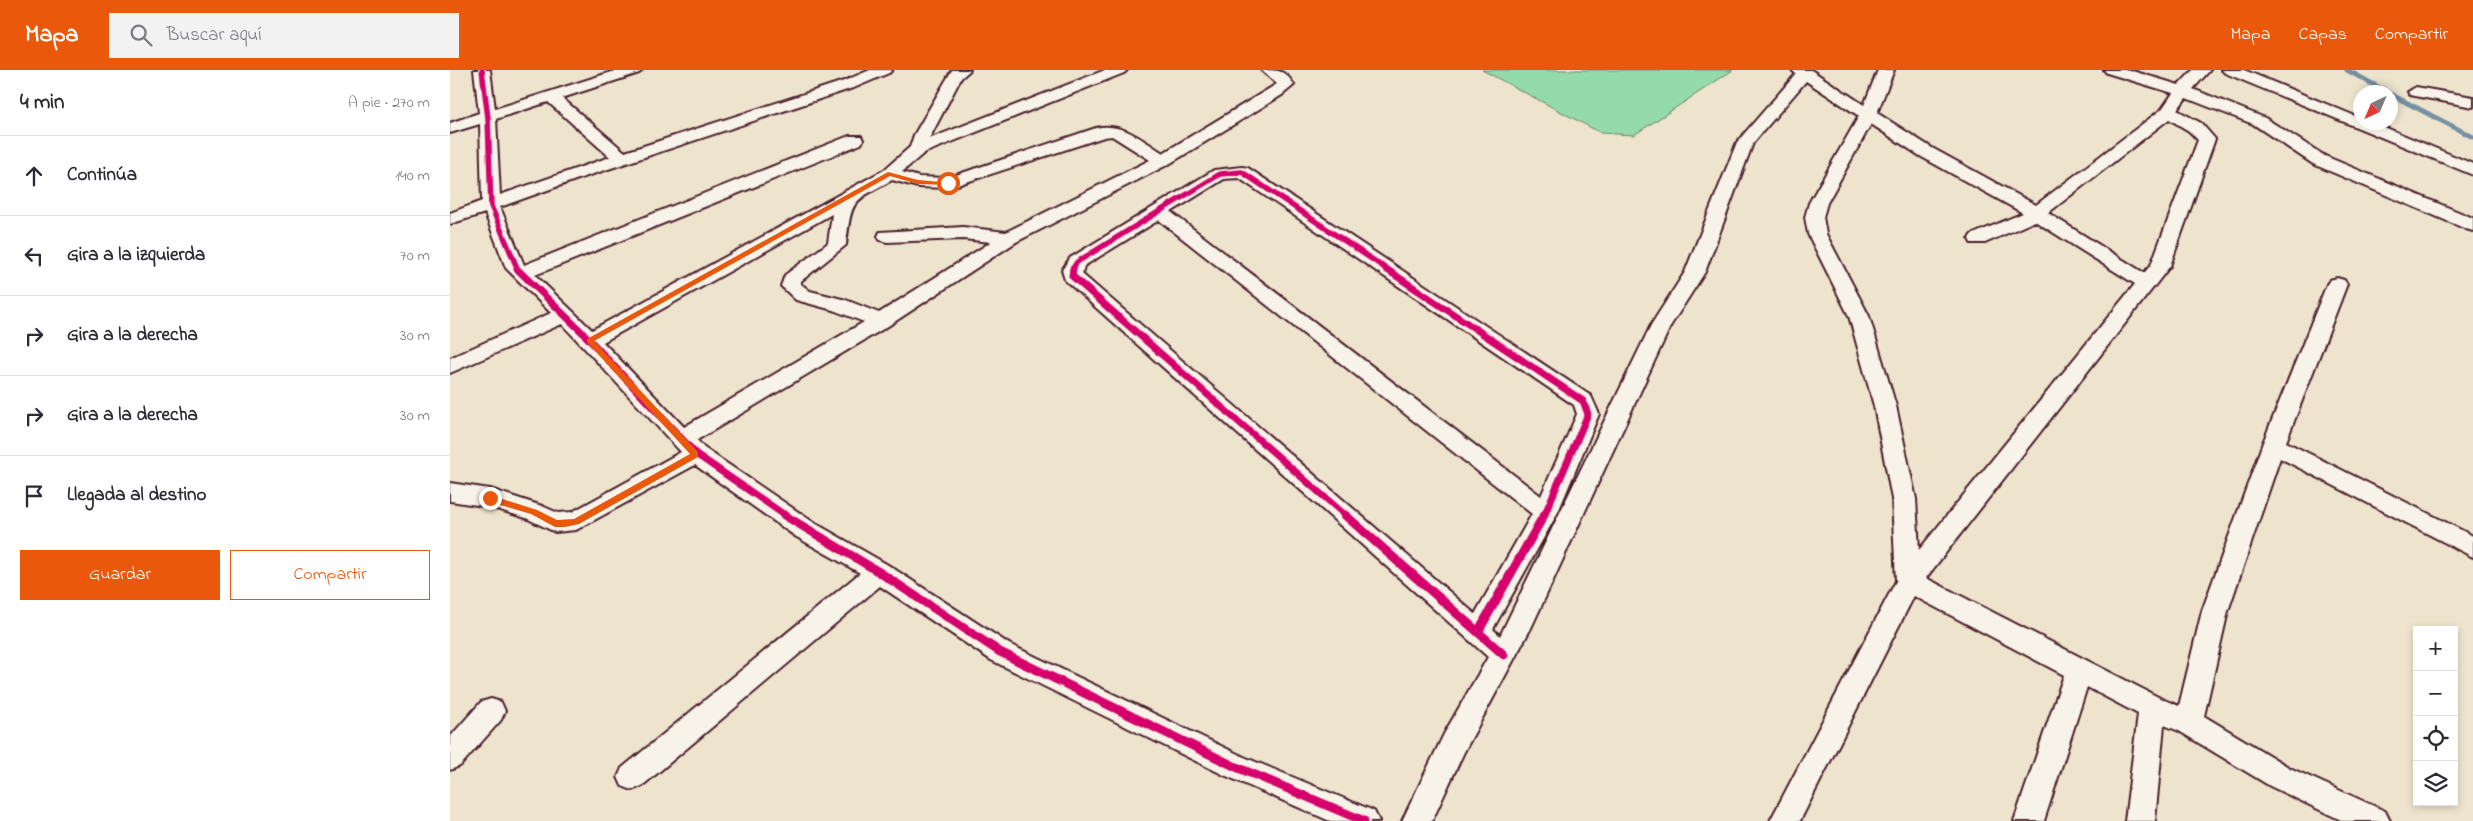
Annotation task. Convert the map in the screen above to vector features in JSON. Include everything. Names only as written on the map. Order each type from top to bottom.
[{"type":"street","points":[[482,70],[488,118],[491,206],[516,268],[590,340],[688,447],[804,529],[879,572],[1000,652],[1234,766],[1364,821]]},
{"type":"street","points":[[450,128],[488,118],[634,70]]},
{"type":"street","points":[[450,219],[623,158],[850,84],[884,70]]},
{"type":"street","points":[[918,149],[922,134],[955,75],[962,70]]},
{"type":"street","points":[[1067,70],[1073,87]]},
{"type":"street","points":[[590,340],[890,174],[918,149],[1119,70]]},
{"type":"street","points":[[450,492],[490,498],[534,512],[555,523],[565,524],[576,521],[1009,238],[1163,160],[1286,84],[1282,77],[1269,70]]},
{"type":"street","points":[[1886,70],[1869,113],[1818,203],[1814,217],[1817,234],[1859,316],[1885,406],[1904,499],[1909,581]]},
{"type":"street","points":[[2112,70],[2183,91],[2259,121],[2319,160],[2473,224]]},
{"type":"street","points":[[1978,239],[2036,214],[2168,112],[2183,91],[2202,70]]},
{"type":"street","points":[[2230,70],[2473,170]]},
{"type":"street","points":[[1417,821],[1454,743],[1519,626],[1628,389],[1661,326],[1696,272],[1745,142],[1802,72],[1869,113],[1926,152],[2036,214],[2147,284]]},
{"type":"street","points":[[2416,92],[2473,102]]},
{"type":"street","points":[[552,97],[623,158]]},
{"type":"street","points":[[1785,821],[1909,581],[2160,266],[2207,140],[2195,127],[2168,112]]},
{"type":"street","points":[[890,174],[918,182],[948,183],[1102,132],[1114,131],[1163,160]]},
{"type":"street","points":[[522,273],[855,140]]},
{"type":"street","points":[[1478,632],[1546,512],[1588,414],[1583,401],[1242,172],[1220,174],[1077,262],[1072,270],[1072,276],[1504,655]]},
{"type":"street","points":[[850,196],[841,212],[837,245],[792,279],[792,286],[803,296],[881,321]]},
{"type":"street","points":[[1160,212],[1546,512]]},
{"type":"street","points":[[887,236],[963,233],[1009,238]]},
{"type":"street","points":[[2190,722],[2215,611],[2274,445],[2337,284]]},
{"type":"street","points":[[450,366],[565,315]]},
{"type":"street","points":[[2274,445],[2473,547]]},
{"type":"street","points":[[632,778],[879,572]]},
{"type":"street","points":[[1909,581],[2152,708],[2190,722],[2280,777],[2375,821]]},
{"type":"street","points":[[2029,821],[2079,670]]},
{"type":"street","points":[[2140,821],[2152,708]]},
{"type":"street","points":[[450,757],[491,712]]},
{"type":"green space","points":[[1482,70],[1733,70],[1634,135],[1601,133]]},
{"type":"waterway","points":[[2347,70],[2374,85]]},
{"type":"waterway","points":[[2398,98],[2473,137]]},
{"type":"cycle path","points":[[482,70],[488,118],[491,206],[516,268],[583,333],[696,454],[804,529],[879,572],[1000,652],[1234,766],[1364,821]]},
{"type":"cycle path","points":[[1478,632],[1546,512],[1588,414],[1583,401],[1242,172],[1220,174],[1077,262],[1072,270],[1072,276],[1504,655]]},
{"type":"route","points":[[490,498],[534,512],[555,523],[565,524],[576,521],[696,454],[590,340],[890,174],[918,182],[948,183]]}]
